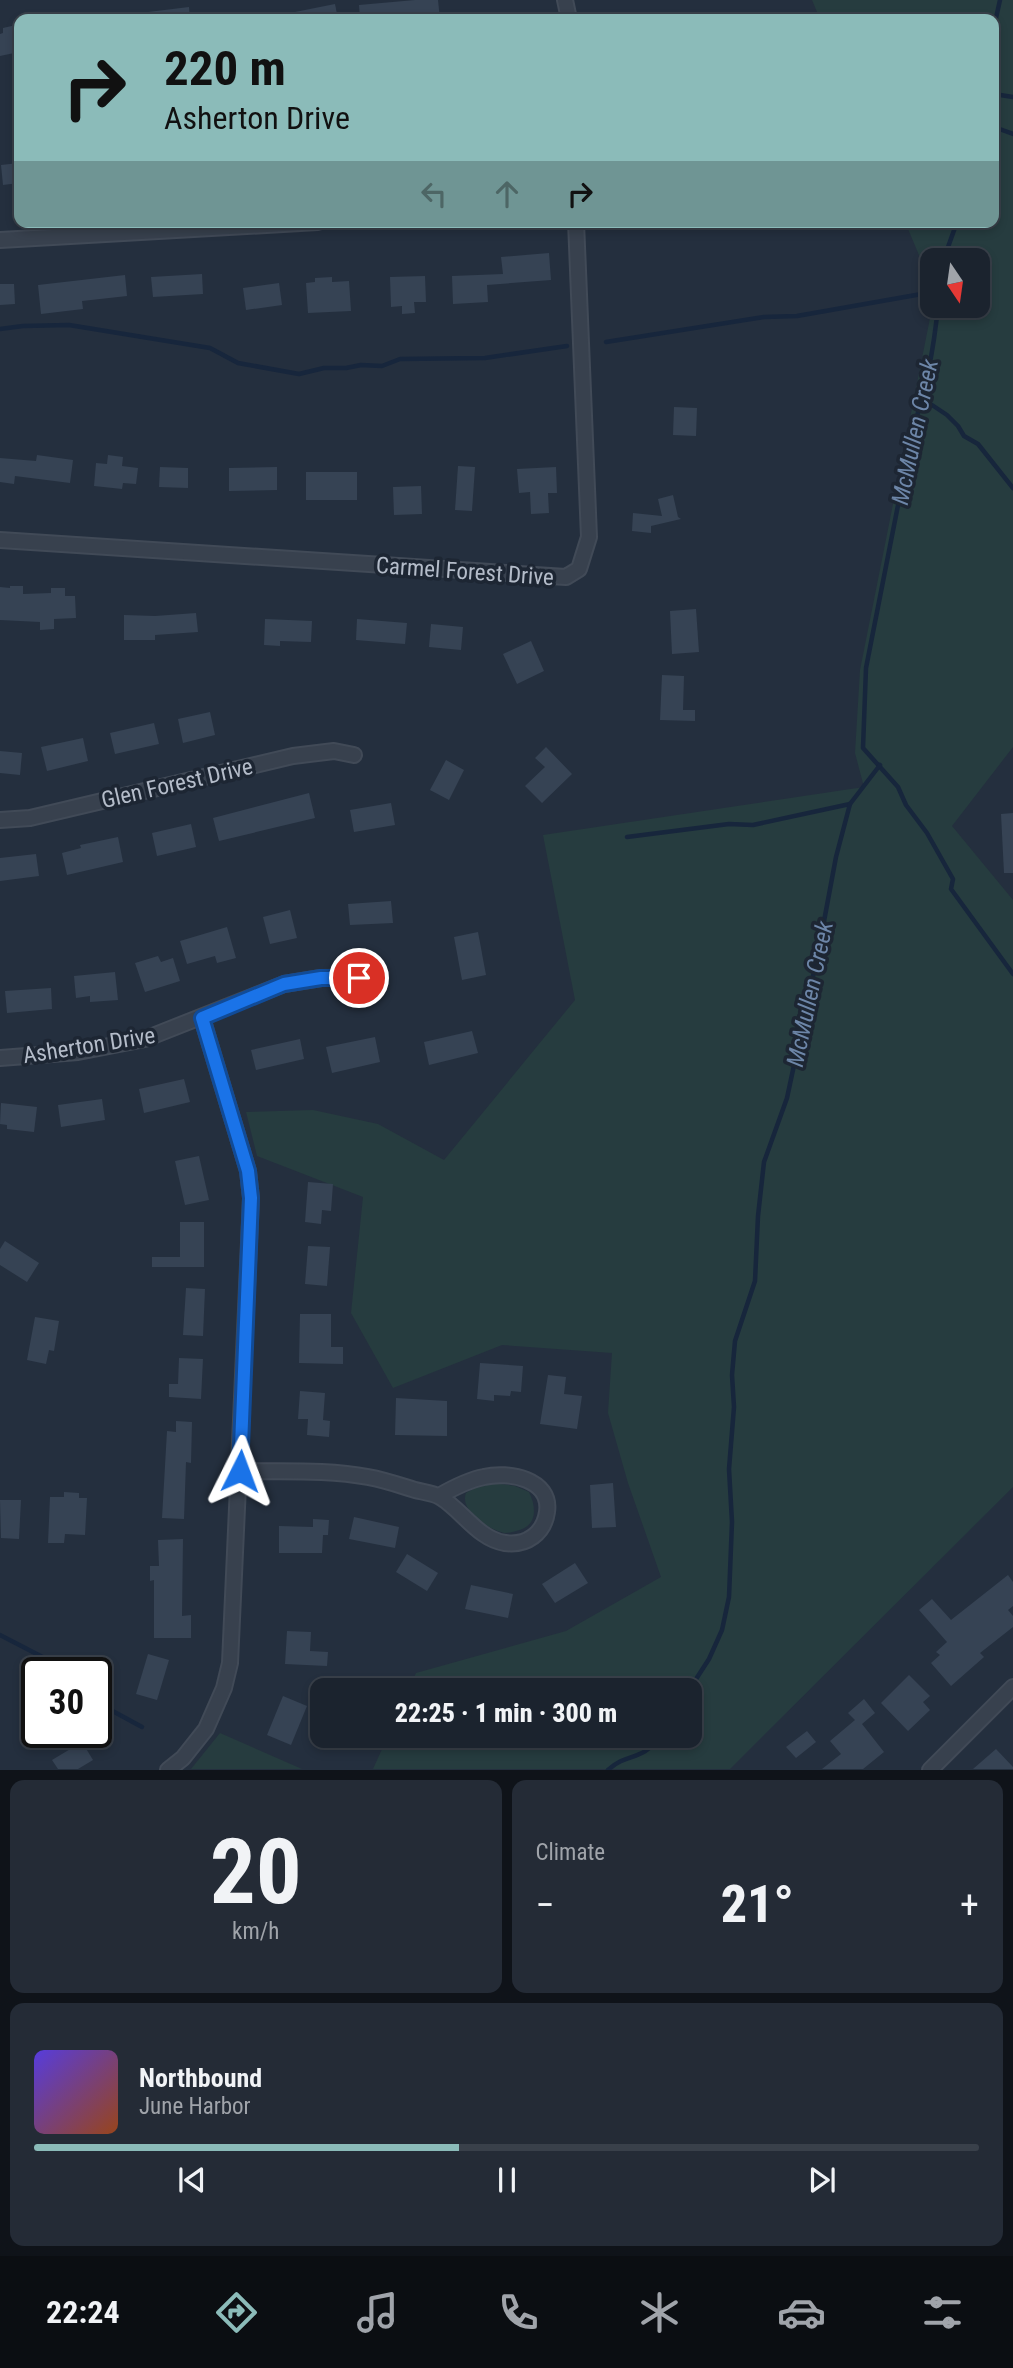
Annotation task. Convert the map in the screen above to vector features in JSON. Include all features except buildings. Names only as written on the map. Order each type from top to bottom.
[{"type":"street","points":[[0,240],[212,228]]},
{"type":"street","name":"Carmel Forest Drive","points":[[0,540],[566,578],[579,569],[589,537],[576,228]]},
{"type":"street","name":"Glen Forest Drive","points":[[0,820],[30,818],[318,751],[354,755]]},
{"type":"street","name":"Asherton Drive","points":[[0,1058],[42,1056],[110,1046],[162,1034],[284,984],[321,978],[379,978]]},
{"type":"street","points":[[168,1769],[183,1758],[199,1739],[225,1688],[230,1663],[240,1471],[251,1198],[248,1171],[202,1018]]},
{"type":"street","points":[[240,1471],[366,1476],[439,1496],[487,1536],[504,1543],[521,1542],[533,1537],[541,1530],[547,1514],[547,1500],[543,1491],[533,1483],[517,1477],[484,1477],[439,1496]]},
{"type":"street","points":[[930,1769],[1013,1687]]},
{"type":"green space","points":[[812,0],[1013,0],[1013,747],[952,826],[1013,900],[1013,1487],[730,1769],[373,1769],[383,1748],[702,1748],[702,1678],[414,1678],[416,1673],[566,1631],[661,1577],[628,1483],[608,1413],[612,1353],[502,1345],[393,1388],[351,1313],[363,1197],[257,1156],[246,1112],[313,1110],[378,1124],[444,1160],[575,1000],[543,835],[864,787],[855,753],[860,670],[930,318],[990,318],[990,248],[920,248],[920,257],[908,228],[999,228],[999,14],[818,14]]},
{"type":"green space","points":[[495,1483],[515,1486],[529,1492],[534,1510],[531,1521],[523,1529],[505,1533],[484,1524],[471,1513],[465,1500],[466,1493],[480,1485]]},
{"type":"green space","points":[[220,1733],[302,1769],[191,1769]]},
{"type":"waterway","name":"McMullen Creek","points":[[997,14],[1000,0]]},
{"type":"waterway","points":[[999,95],[1013,97]]},
{"type":"waterway","points":[[999,129],[1013,134]]},
{"type":"waterway","name":"McMullen Creek","points":[[948,248],[955,228]]},
{"type":"waterway","points":[[606,342],[764,317],[797,316],[920,294]]},
{"type":"waterway","name":"McMullen Creek","points":[[936,318],[929,368],[913,429],[866,668],[863,748],[898,787],[906,805],[927,833],[953,879],[951,889],[1013,974]]},
{"type":"waterway","points":[[0,329],[69,325],[210,348],[238,363],[299,374],[324,368],[382,366],[400,359],[485,358],[567,346]]},
{"type":"waterway","points":[[923,399],[947,415],[964,436],[978,444],[1013,488]]},
{"type":"waterway","name":"McMullen Creek","points":[[697,1678],[722,1630],[729,1597],[732,1522],[729,1469],[734,1407],[732,1375],[735,1341],[755,1281],[764,1162],[787,1098],[836,857],[850,804],[880,765]]},
{"type":"waterway","points":[[627,837],[729,824],[753,825],[850,804]]},
{"type":"waterway","points":[[0,1635],[43,1657]]},
{"type":"waterway","points":[[112,1711],[142,1727]]},
{"type":"waterway","name":"McMullen Creek","points":[[608,1770],[622,1760],[641,1754],[649,1748]]},
{"type":"route","points":[[240,1471],[251,1198],[248,1171],[202,1018],[284,984],[306,979],[359,978]]}]
